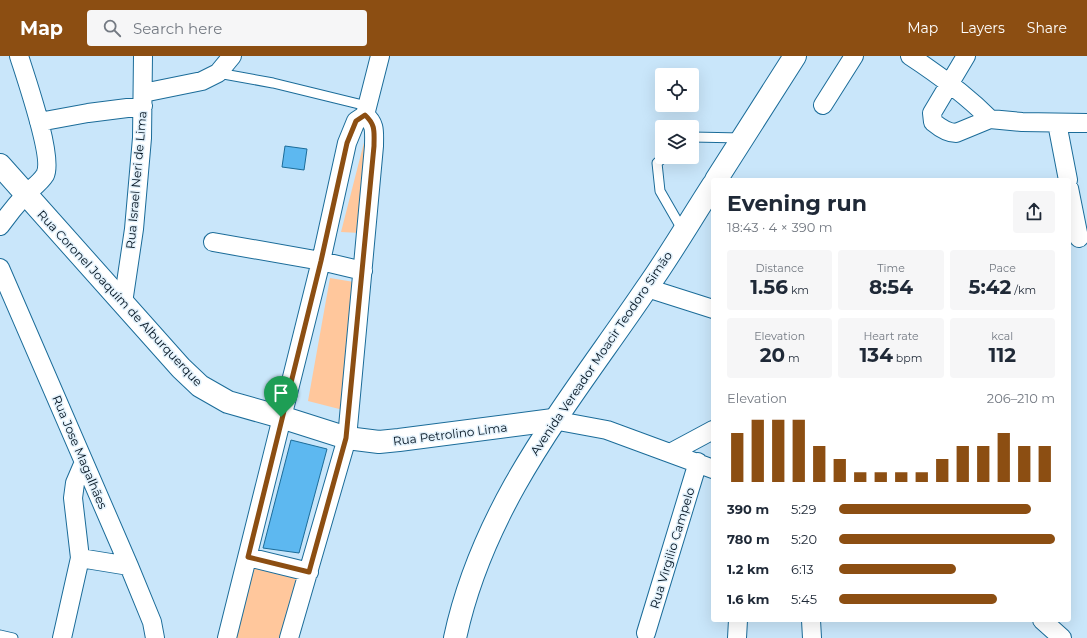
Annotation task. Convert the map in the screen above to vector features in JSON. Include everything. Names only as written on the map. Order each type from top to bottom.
[{"type":"main road","points":[[717,178],[795,56]]},
{"type":"main road","name":"Rua Coronel Joaquim de Alburquerque","points":[[0,165],[181,368],[200,386],[228,402],[346,438]]},
{"type":"main road","name":"Avenida Vereador Moacir Teodoro Simão","points":[[455,638],[460,613],[476,562],[504,502],[553,420],[647,288],[711,188]]},
{"type":"main road","name":"Rua Petrolino Lima","points":[[346,438],[379,442],[553,420]]},
{"type":"street","points":[[0,226],[26,194],[40,181],[47,169],[48,161],[39,122],[19,56]]},
{"type":"street","name":"Rua Israel Neri de Lima","points":[[123,303],[135,221],[142,138],[143,56]]},
{"type":"street","points":[[39,122],[88,113],[143,100],[189,85],[218,73],[232,56]]},
{"type":"street","points":[[227,638],[321,261],[347,143],[356,121],[366,110],[380,56]]},
{"type":"street","points":[[823,105],[854,56]]},
{"type":"street","points":[[910,56],[949,82],[969,98],[990,119]]},
{"type":"street","points":[[966,56],[949,82],[932,113],[931,118],[933,122],[950,132],[961,132],[990,119],[1057,123],[1087,123]]},
{"type":"street","points":[[289,638],[346,438],[363,271],[374,130],[372,121],[366,110]]},
{"type":"street","points":[[1057,123],[1068,178]]},
{"type":"street","points":[[1071,199],[1078,239]]},
{"type":"street","points":[[212,242],[321,261],[363,271]]},
{"type":"street","name":"Rua Jose Magalhães","points":[[0,268],[152,622],[155,638]]},
{"type":"street","points":[[647,288],[711,308]]},
{"type":"street","points":[[553,420],[607,430],[672,452],[706,466]]},
{"type":"street","points":[[672,452],[711,431]]},
{"type":"street","points":[[62,638],[80,558],[73,498],[75,483],[84,462]]},
{"type":"street","name":"Rua Virgilio Campelo","points":[[646,633],[706,466]]},
{"type":"street","points":[[248,557],[309,572]]},
{"type":"street","points":[[80,558],[128,566]]},
{"type":"street","points":[[737,638],[738,622]]},
{"type":"street","points":[[811,622],[812,638]]},
{"type":"street","points":[[1042,626],[1062,638]]},
{"type":"lane","points":[[218,73],[266,81],[366,110]]},
{"type":"lane","points":[[699,137],[743,138]]},
{"type":"lane","points":[[657,164],[660,191],[683,231]]},
{"type":"lane","points":[[0,635],[12,638]]},
{"type":"shaded area","points":[[378,88],[360,233],[341,232]]},
{"type":"shaded area","points":[[330,278],[354,282],[347,411],[308,401]]},
{"type":"shaded area","points":[[251,562],[299,573],[282,638],[231,638]]},
{"type":"building","points":[[285,146],[307,149],[304,170],[282,167]]},
{"type":"building","points":[[291,440],[327,449],[299,553],[263,548]]},
{"type":"route","points":[[365,115],[372,121],[374,130],[374,146],[346,438],[309,572],[248,557],[281,417],[321,261],[347,143],[356,121],[365,115]]}]
